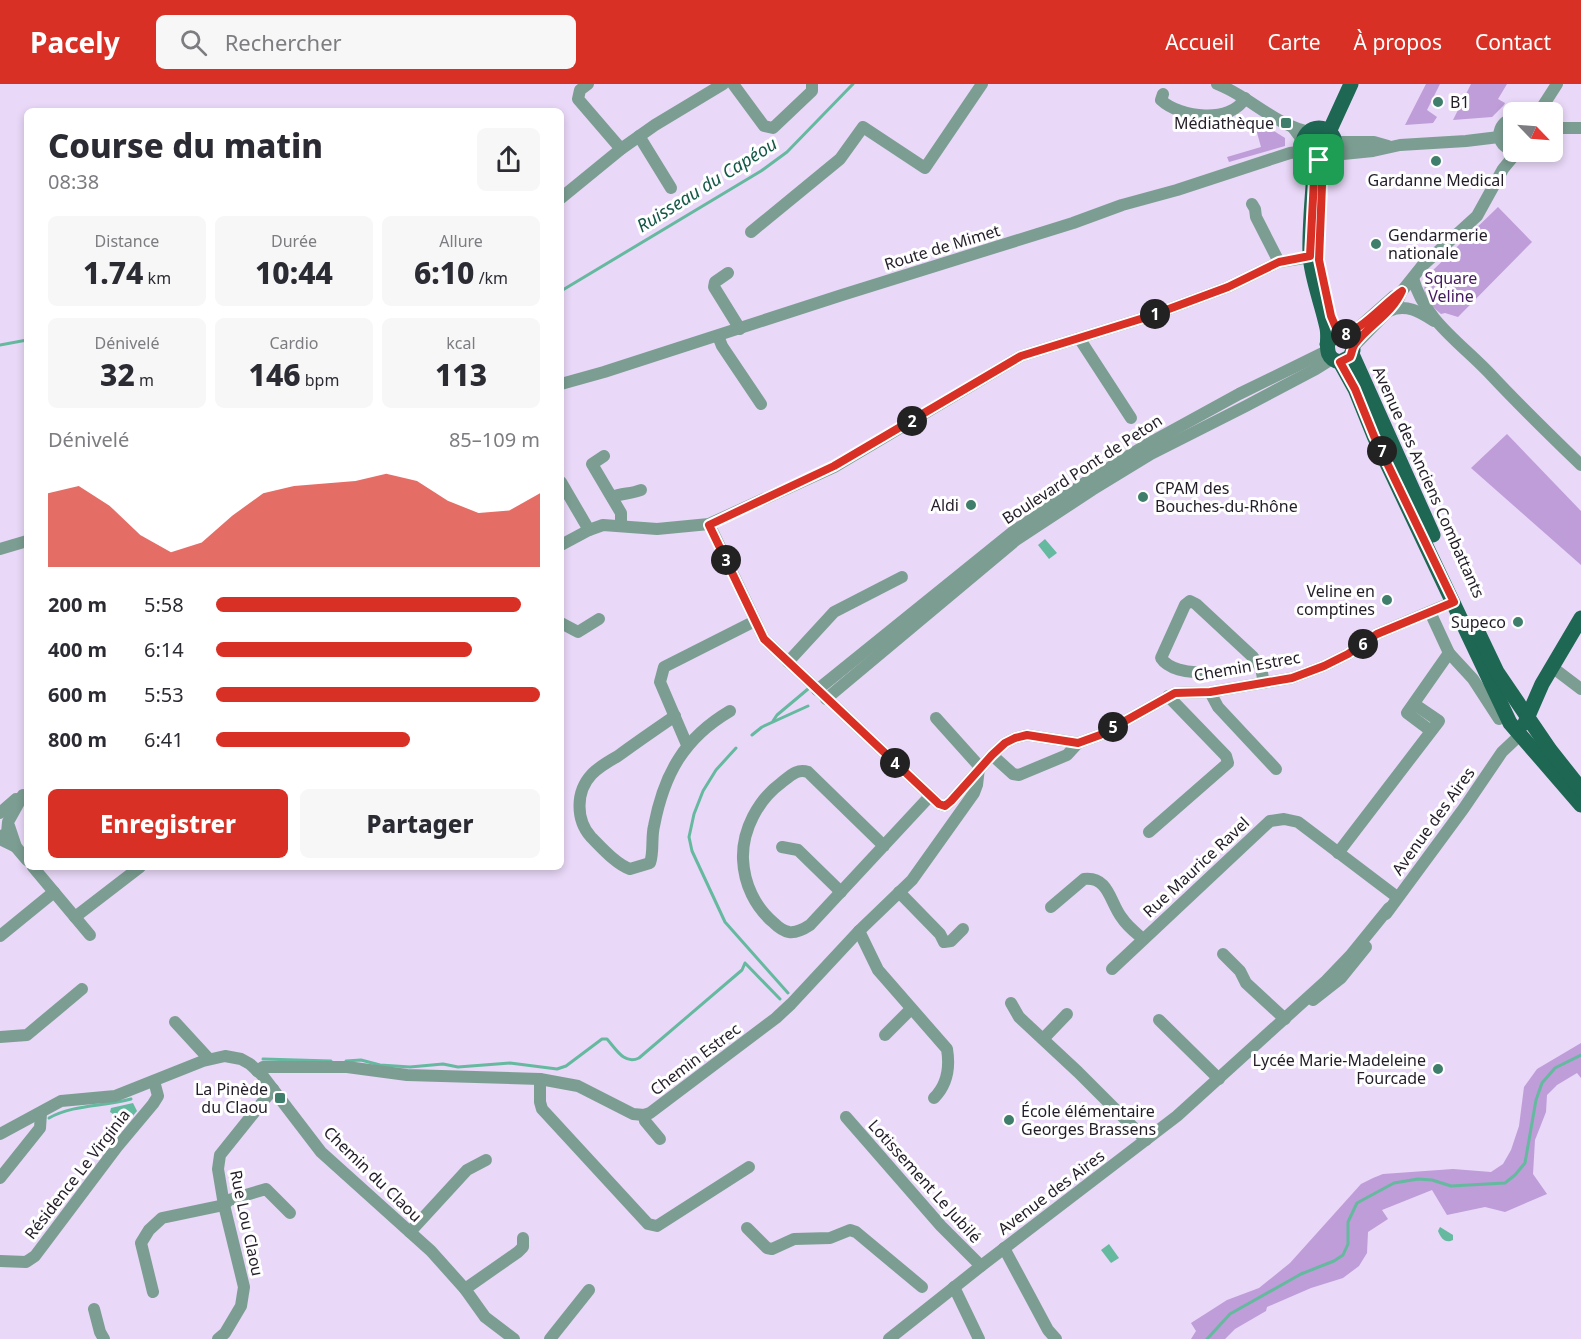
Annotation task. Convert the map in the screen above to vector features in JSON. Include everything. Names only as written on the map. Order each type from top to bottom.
[{"type":"main road","points":[[1339,348],[1328,334],[1310,256],[1313,144],[1343,84]]},
{"type":"main road","points":[[1339,348],[1319,260],[1313,144],[1352,84]]},
{"type":"main road","name":"Avenue des Anciens Combattants","points":[[1339,348],[1374,436],[1454,602],[1498,699],[1509,729],[1581,805]]},
{"type":"main road","name":"Avenue des Anciens Combattants","points":[[1339,348],[1497,672],[1526,709],[1545,743],[1581,789]]},
{"type":"main road","points":[[1545,743],[1509,729],[1526,709],[1581,618]]},
{"type":"main road","points":[[1498,699],[1526,709]]},
{"type":"street","points":[[588,84],[580,90],[578,99],[621,149]]},
{"type":"street","points":[[564,194],[655,124],[667,110],[675,105],[690,102],[720,84]]},
{"type":"street","points":[[733,84],[764,126],[769,128],[773,128],[812,92],[812,84]]},
{"type":"street","points":[[751,232],[840,159],[863,127],[925,168],[981,84]]},
{"type":"street","points":[[1217,84],[1245,98],[1313,144],[1374,142],[1388,146],[1499,137]]},
{"type":"street","points":[[1536,102],[1547,84]]},
{"type":"street","points":[[1545,102],[1557,84]]},
{"type":"street","points":[[1163,94],[1161,100],[1167,105],[1208,117],[1236,108],[1245,98]]},
{"type":"street","points":[[1503,124],[1499,130],[1503,146]]},
{"type":"street","points":[[1563,128],[1581,128]]},
{"type":"street","points":[[639,136],[671,188]]},
{"type":"street","name":"Route de Mimet","points":[[564,383],[740,329],[1313,144]]},
{"type":"street","points":[[1339,348],[1389,310],[1422,266],[1477,216],[1508,162]]},
{"type":"street","points":[[1252,204],[1256,217],[1279,262]]},
{"type":"street","points":[[564,543],[603,525],[657,530],[709,525],[834,466],[1021,356],[1150,316],[1228,287],[1279,262],[1310,256]]},
{"type":"street","points":[[728,273],[716,282],[714,287],[740,329]]},
{"type":"street","points":[[1413,278],[1420,299],[1440,325],[1581,465]]},
{"type":"street","points":[[1339,348],[1391,298],[1402,291]]},
{"type":"street","points":[[1389,310],[1410,308],[1440,325]]},
{"type":"street","points":[[718,336],[722,346],[761,404]]},
{"type":"street","points":[[1079,338],[1131,418]]},
{"type":"street","name":"Boulevard Pont de Peton","points":[[822,694],[1014,531],[1086,482],[1146,445],[1239,394],[1311,357],[1339,348]]},
{"type":"street","name":"Route de Mimet","points":[[564,388],[604,372]]},
{"type":"street","points":[[604,456],[592,464],[621,513],[621,525]]},
{"type":"street","points":[[564,487],[589,530]]},
{"type":"street","points":[[612,497],[641,490]]},
{"type":"street","points":[[709,525],[764,639],[930,796],[945,806],[980,767],[936,718]]},
{"type":"street","points":[[0,549],[24,542]]},
{"type":"street","points":[[788,662],[834,612],[902,577]]},
{"type":"street","points":[[1200,672],[1189,673],[1164,663],[1161,657],[1185,604],[1190,602],[1196,604],[1253,657],[1261,668],[1264,682]]},
{"type":"street","name":"Chemin Estrec","points":[[992,755],[1013,774],[1019,775],[1067,754],[1078,743],[1100,735],[1175,693],[1210,692],[1292,678],[1348,654],[1377,634],[1454,602]]},
{"type":"street","points":[[1430,612],[1447,656],[1473,679],[1509,729]]},
{"type":"street","points":[[564,625],[578,632],[599,619]]},
{"type":"street","points":[[687,745],[660,682],[664,667],[755,621]]},
{"type":"street","points":[[1338,853],[1439,721],[1414,704],[1447,656]]},
{"type":"street","points":[[1552,667],[1581,689]]},
{"type":"street","points":[[1210,692],[1218,707],[1276,769]]},
{"type":"street","points":[[1149,832],[1228,763],[1226,756],[1168,696]]},
{"type":"street","points":[[675,716],[592,773],[583,788],[579,811],[582,822],[596,842],[630,869],[650,863],[652,835],[658,806],[677,761],[687,745],[716,719],[730,711]]},
{"type":"street","name":"Avenue des Aires","points":[[889,1339],[927,1307],[1177,1116],[1285,1019],[1350,956],[1464,808],[1502,752],[1509,729]]},
{"type":"street","name":"Chemin Estrec","points":[[257,1071],[263,1067],[347,1067],[407,1075],[540,1079],[578,1086],[622,1110],[644,1115],[656,1110],[776,1018],[859,931],[912,880],[974,793],[980,767],[1005,743],[1027,735],[1078,743]]},
{"type":"street","points":[[884,846],[808,772],[802,770],[795,772],[774,788],[750,822],[743,859],[750,892],[757,905],[784,931],[791,932],[810,925],[884,846],[930,796]]},
{"type":"street","points":[[4,819],[24,794]]},
{"type":"street","points":[[4,819],[7,833],[0,838],[16,847]]},
{"type":"street","points":[[4,819],[16,847],[24,856]]},
{"type":"street","name":"Rue Maurice Ravel","points":[[1112,969],[1270,821],[1284,819],[1298,822],[1397,897]]},
{"type":"street","points":[[782,847],[798,850],[841,892]]},
{"type":"street","points":[[36,870],[90,935]]},
{"type":"street","points":[[75,917],[136,870]]},
{"type":"street","points":[[1051,907],[1084,879],[1097,880],[1108,891],[1122,918],[1143,939]]},
{"type":"street","points":[[0,936],[54,892]]},
{"type":"street","points":[[899,892],[940,934],[944,942],[951,941],[963,928]]},
{"type":"street","points":[[859,931],[878,970],[947,1049],[949,1060],[944,1088],[934,1098]]},
{"type":"street","points":[[1223,954],[1240,971],[1246,983],[1285,1019]]},
{"type":"street","points":[[0,1037],[27,1035],[82,989]]},
{"type":"street","points":[[1011,1003],[1019,1017],[1146,1140]]},
{"type":"street","points":[[885,1035],[911,1009]]},
{"type":"street","points":[[1043,1039],[1067,1014]]},
{"type":"street","points":[[1159,1020],[1219,1079]]},
{"type":"street","points":[[175,1022],[209,1059]]},
{"type":"street","name":"Chemin du Claou","points":[[0,1134],[62,1101],[115,1096],[209,1059],[225,1056],[241,1059],[250,1064],[273,1089],[321,1152],[431,1251],[465,1289],[485,1317],[514,1339]]},
{"type":"street","points":[[540,1079],[542,1109],[652,1226],[657,1226],[749,1167]]},
{"type":"street","name":"Résidence Le Virginia","points":[[0,1261],[26,1262],[35,1256],[117,1146],[153,1104],[158,1096],[154,1081]]},
{"type":"street","name":"Rue Lou Claou","points":[[218,1339],[225,1333],[241,1306],[244,1287],[224,1205],[218,1169],[220,1155],[273,1089]]},
{"type":"street","points":[[0,1178],[40,1128],[41,1113]]},
{"type":"street","points":[[644,1115],[645,1121],[660,1140]]},
{"type":"street","name":"Lotissement Le Jubilé","points":[[846,1117],[941,1226],[981,1266]]},
{"type":"street","points":[[410,1232],[467,1170],[486,1160]]},
{"type":"street","points":[[153,1292],[141,1243],[149,1230],[162,1218],[224,1205],[229,1200],[266,1189],[290,1213]]},
{"type":"street","points":[[747,1228],[767,1248],[772,1249],[794,1239],[830,1238],[850,1230],[856,1232],[922,1287],[942,1296]]},
{"type":"street","points":[[465,1289],[518,1252],[523,1247],[523,1238]]},
{"type":"street","points":[[1004,1248],[1048,1330],[1056,1339]]},
{"type":"street","points":[[922,1287],[927,1307]]},
{"type":"street","points":[[954,1287],[980,1339]]},
{"type":"street","points":[[550,1339],[590,1290]]},
{"type":"street","points":[[94,1309],[104,1339]]},
{"type":"green space","points":[[1426,84],[1440,84],[1427,110],[1437,117],[1433,123],[1405,125]]},
{"type":"green space","points":[[1471,84],[1507,84],[1498,99],[1503,102],[1503,106],[1492,117],[1453,120]]},
{"type":"green space","points":[[1258,121],[1285,138],[1285,146],[1229,162],[1227,157],[1261,147],[1256,129]]},
{"type":"green space","points":[[1315,137],[1321,137],[1325,144],[1321,151],[1315,151],[1311,147],[1311,141]]},
{"type":"green space","name":"Square Veline","points":[[1498,207],[1532,242],[1458,317],[1441,314],[1426,297],[1424,288],[1427,276]]},
{"type":"green space","points":[[1507,434],[1581,511],[1581,565],[1471,468]]},
{"type":"green space","points":[[1581,1043],[1581,1078],[1577,1073],[1557,1085],[1547,1095],[1546,1112],[1535,1140],[1533,1174],[1547,1194],[1505,1212],[1485,1207],[1447,1215],[1432,1190],[1382,1210],[1388,1219],[1368,1232],[1367,1253],[1359,1266],[1343,1278],[1311,1288],[1267,1307],[1266,1311],[1235,1329],[1225,1339],[1191,1339],[1196,1331],[1191,1323],[1227,1300],[1259,1288],[1290,1263],[1361,1184],[1383,1174],[1453,1169],[1491,1172],[1503,1164],[1511,1150],[1519,1126],[1524,1087],[1537,1069]]},
{"type":"shaded area","points":[[1045,539],[1057,553],[1049,559],[1038,545]]},
{"type":"shaded area","points":[[133,1103],[137,1111],[127,1123],[110,1112],[111,1108]]},
{"type":"shaded area","points":[[1440,1227],[1453,1235],[1453,1240],[1446,1241],[1442,1238],[1438,1231]]},
{"type":"shaded area","points":[[1109,1244],[1119,1258],[1111,1263],[1101,1250]]},
{"type":"waterway","name":"Ruisseau du Capéou","points":[[564,289],[761,171],[787,152],[853,84]]},
{"type":"waterway","points":[[0,345],[24,341]]},
{"type":"waterway","points":[[773,721],[808,689]]},
{"type":"waterway","points":[[752,735],[762,727],[808,706]]},
{"type":"waterway","points":[[736,748],[716,770],[703,791],[694,814],[689,837],[692,851],[725,922],[788,993]]},
{"type":"waterway","points":[[346,1061],[361,1060],[380,1065],[410,1067],[443,1064],[458,1067],[510,1063],[557,1069],[566,1066],[602,1039],[607,1039],[625,1058],[634,1060],[742,970],[745,963],[780,999]]},
{"type":"waterway","points":[[1207,1339],[1230,1314],[1301,1274],[1343,1255],[1348,1244],[1348,1222],[1357,1203],[1394,1183],[1418,1179],[1432,1180],[1451,1186],[1505,1183],[1525,1163],[1536,1100],[1542,1083],[1555,1068],[1581,1055]]},
{"type":"waterway","points":[[263,1059],[331,1061]]},
{"type":"waterway","points":[[49,1118],[68,1110],[131,1099]]},
{"type":"place","name":"B1","points":[[1438,102]]},
{"type":"place","name":"Médiathèque","points":[[1286,123]]},
{"type":"place","name":"Gardanne Medical","points":[[1436,161]]},
{"type":"place","name":"Gendarmerie nationale","points":[[1376,244]]},
{"type":"place","name":"CPAM des Bouches-du-Rhône","points":[[1143,497]]},
{"type":"place","name":"Aldi","points":[[971,505]]},
{"type":"place","name":"Veline en comptines","points":[[1387,600]]},
{"type":"place","name":"Supeco","points":[[1518,622]]},
{"type":"place","name":"Lycée Marie-Madeleine Fourcade","points":[[1438,1069]]},
{"type":"place","name":"La Pinède du Claou","points":[[280,1098]]},
{"type":"place","name":"École élémentaire Georges Brassens","points":[[1009,1120]]},
{"type":"route","points":[[1315,160],[1319,160],[1323,160],[1319,260],[1331,316],[1339,335],[1343,336],[1358,328],[1402,291],[1397,302],[1353,347],[1350,357],[1340,362],[1355,389],[1374,436],[1454,602],[1377,634],[1348,654],[1292,678],[1210,692],[1175,693],[1100,735],[1078,743],[1027,735],[1015,738],[1005,743],[980,767],[951,801],[945,806],[939,804],[764,639],[709,525],[834,466],[1021,356],[1150,316],[1228,287],[1279,262],[1310,256],[1315,160]]}]
